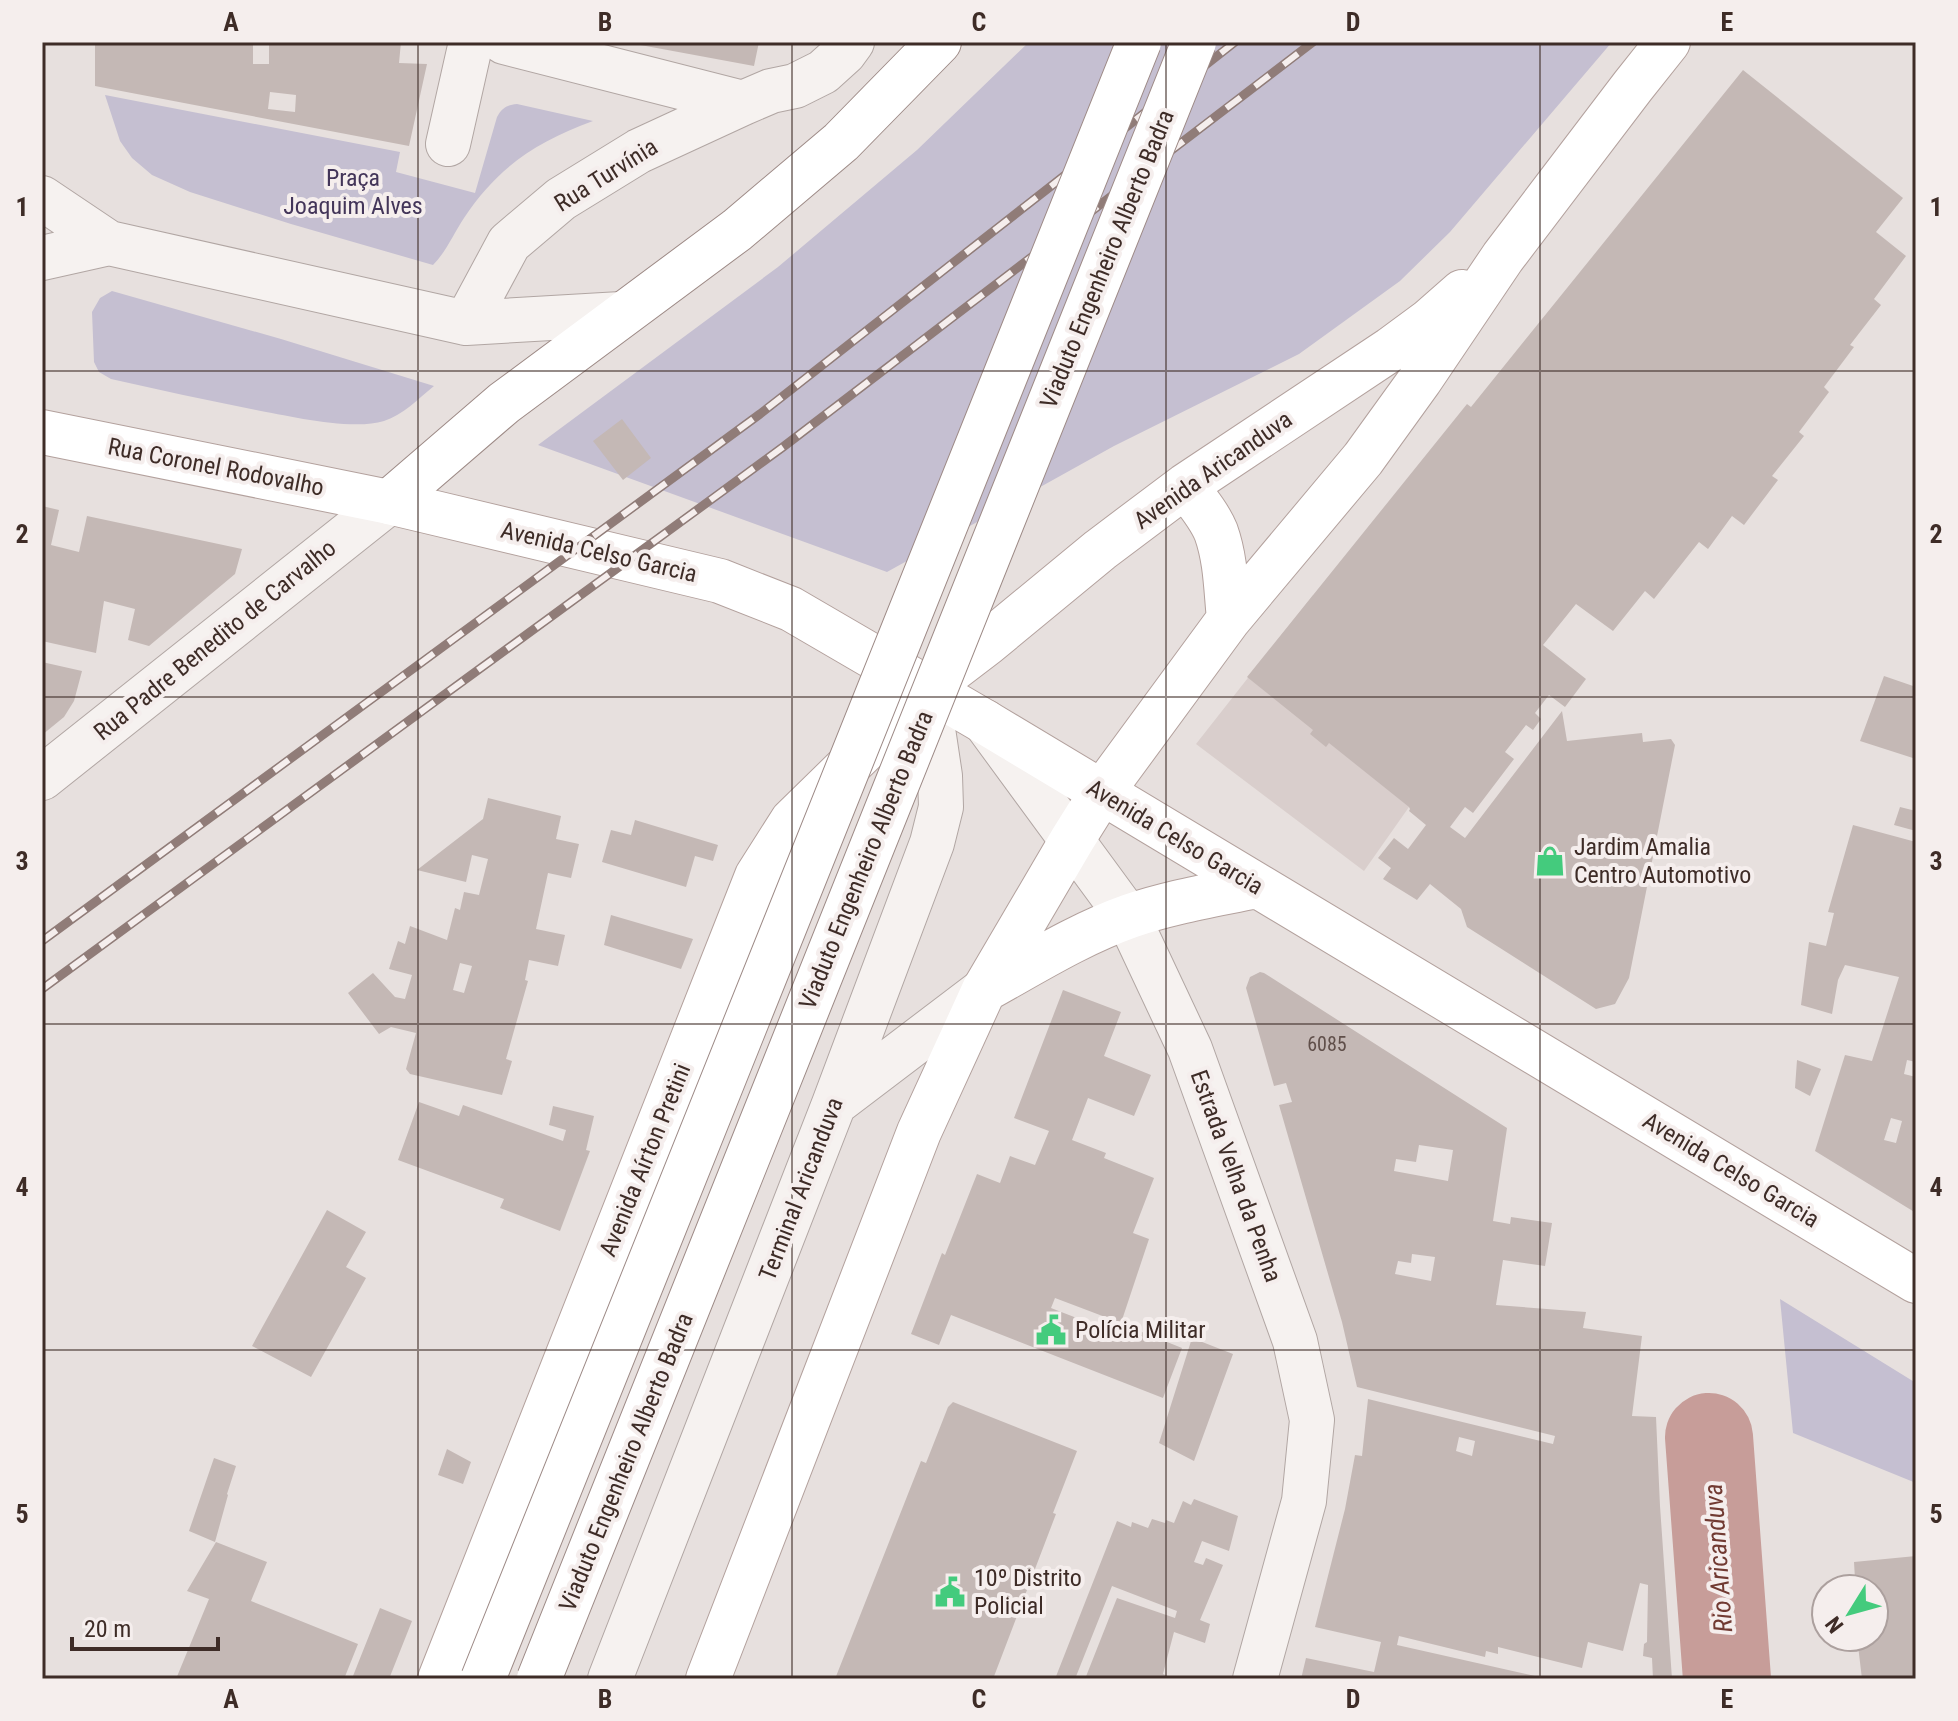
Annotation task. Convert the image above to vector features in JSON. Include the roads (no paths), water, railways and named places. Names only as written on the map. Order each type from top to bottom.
[{"type":"main road","points":[[389,502],[504,403],[737,230],[841,142],[939,42]]},
{"type":"main road","name":"Viaduto Engenheiro Alberto Badra","points":[[483,1679],[1139,42]]},
{"type":"main road","name":"Viaduto Engenheiro Alberto Badra","points":[[539,1679],[1194,42]]},
{"type":"main road","name":"Avenida Aricanduva","points":[[1102,792],[1229,619],[1363,459],[1503,257],[1668,42]]},
{"type":"main road","name":"Avenida Aricanduva","points":[[927,689],[1185,486],[1391,349],[1429,321],[1503,257]]},
{"type":"main road","name":"Rua Coronel Rodovalho","points":[[42,432],[389,502]]},
{"type":"main road","points":[[1185,486],[1215,530],[1223,556],[1229,619]]},
{"type":"main road","name":"Avenida Celso Garcia","points":[[389,502],[720,581],[791,609],[985,722],[1916,1281]]},
{"type":"main road","name":"Avenida Aírton Pretini","points":[[440,1679],[757,876],[792,821],[927,689]]},
{"type":"main road","points":[[708,1679],[919,1132],[984,990],[1102,792]]},
{"type":"main road","points":[[984,990],[1062,946],[1128,917],[1173,903],[1256,886]]},
{"type":"street","points":[[448,144],[471,42]]},
{"type":"street","points":[[504,42],[743,103]]},
{"type":"street","points":[[795,86],[799,42]]},
{"type":"street","name":"Rua Turvínia","points":[[466,323],[509,243],[561,199],[639,151],[743,103],[771,91],[795,86],[823,72],[852,42]]},
{"type":"street","points":[[42,198],[109,243],[466,323],[621,314]]},
{"type":"street","points":[[42,258],[109,243]]},
{"type":"street","name":"Rua Padre Benedito de Carvalho","points":[[42,778],[389,502]]},
{"type":"street","name":"Terminal Aricanduva","points":[[610,1679],[932,843],[941,807],[940,776],[927,689]]},
{"type":"street","name":"Estrada Velha da Penha","points":[[985,722],[1128,917],[1190,1049],[1295,1341],[1312,1420],[1304,1501],[1255,1679]]},
{"type":"street","points":[[834,1104],[984,990]]},
{"type":"waterway","name":"Rio Aricanduva","points":[[1709,1437],[1727,1679]]},
{"type":"railway","points":[[42,941],[760,414],[1235,42]]},
{"type":"railway","points":[[42,989],[783,447],[1313,42]]},
{"type":"place","name":"Jardim Amalia Centro Automotivo","points":[[1550,861]]},
{"type":"place","name":"Polícia Militar","points":[[1051,1330]]},
{"type":"place","name":"10º Distrito Policial","points":[[950,1592]]},
{"type":"park label","name":"Praça Joaquim Alves","points":[[353,192]]}]
